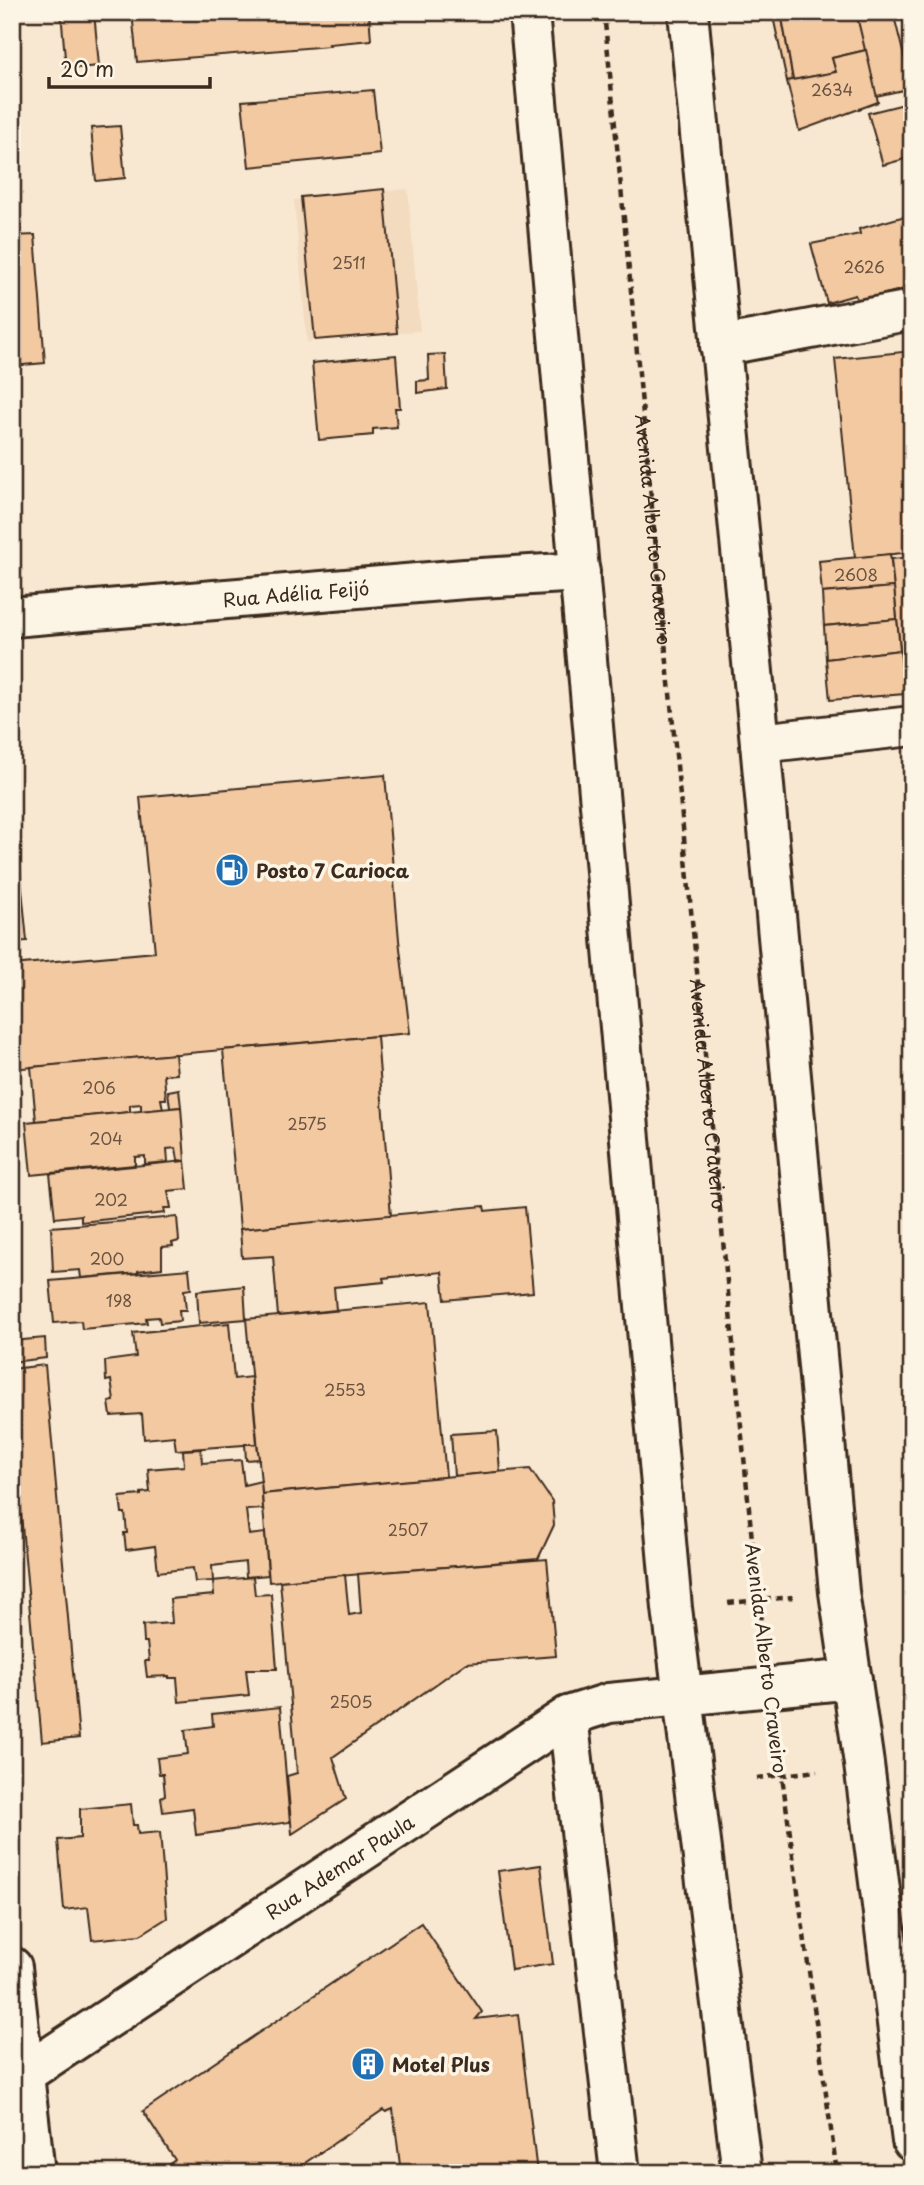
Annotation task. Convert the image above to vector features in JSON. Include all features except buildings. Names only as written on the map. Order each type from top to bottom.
[{"type":"main road","points":[[529,12],[682,1696],[742,2173]]},
{"type":"main road","points":[[688,12],[760,743],[839,1592],[864,1764],[912,2141]]},
{"type":"main road","points":[[720,346],[912,310]]},
{"type":"main road","name":"Rua Adélia Feijó","points":[[12,617],[451,580],[580,572]]},
{"type":"main road","points":[[760,743],[912,726]]},
{"type":"main road","name":"Rua Ademar Paula","points":[[18,2078],[568,1716],[608,1703],[852,1678]]},
{"type":"main road","points":[[568,1716],[620,2173]]},
{"type":"main road","points":[[12,1967],[18,2078],[35,2173]]},
{"type":"path","name":"Avenida Alberto Craveiro","points":[[604,12],[759,1599],[837,2173]]},
{"type":"path","points":[[728,1602],[794,1597]]},
{"type":"path","points":[[757,1778],[818,1770]]},
{"type":"shaded area","points":[[408,189],[420,331],[307,342],[294,200]]},
{"type":"place","name":"Posto 7 Carioca","points":[[232,870]]},
{"type":"place","name":"Motel Plus","points":[[368,2064]]}]
